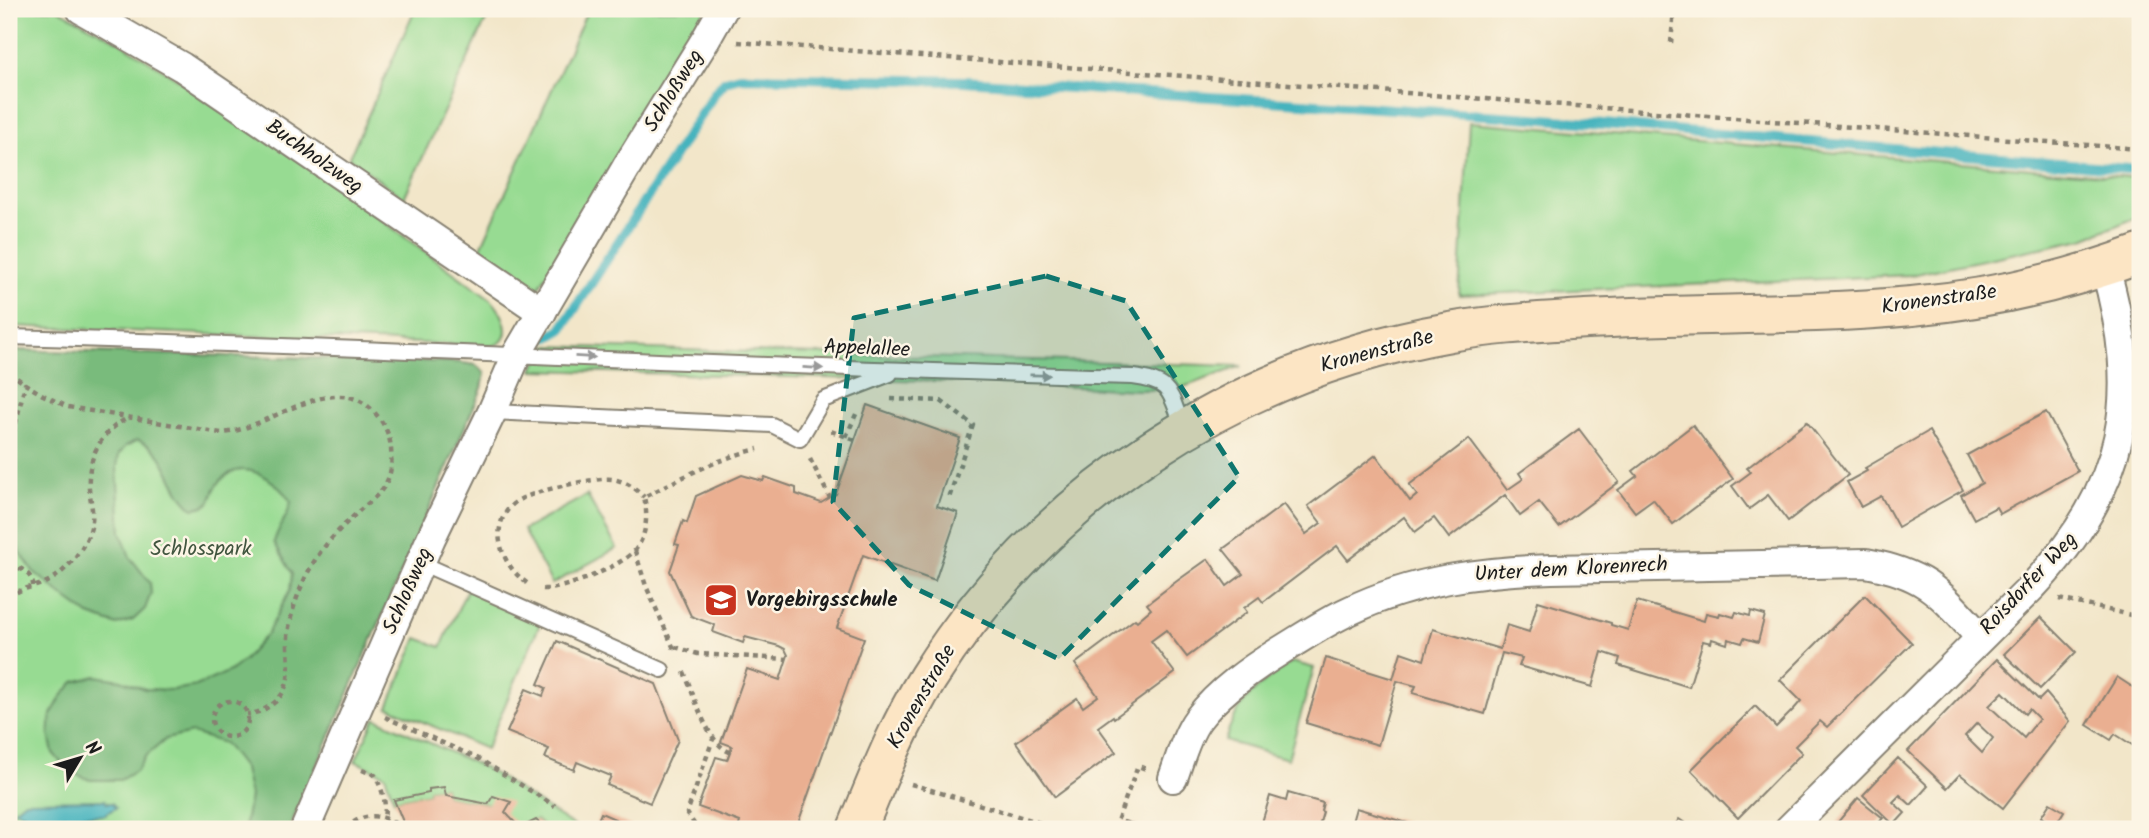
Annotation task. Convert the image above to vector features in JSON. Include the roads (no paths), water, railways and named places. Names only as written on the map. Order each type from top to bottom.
[{"type":"street","name":"Buchholzweg","points":[[81,9],[122,30],[194,75],[542,312]]},
{"type":"street","name":"Schloßweg","points":[[305,829],[421,563],[517,354],[723,9]]},
{"type":"street","points":[[2105,267],[2140,254]]},
{"type":"street","name":"Kronenstraße","points":[[857,829],[901,727],[929,677],[951,644],[1002,581],[1093,491],[1141,456],[1185,429],[1257,391],[1310,370],[1391,345],[1451,332],[1586,319],[1810,313],[1914,306],[2000,292],[2105,267]]},
{"type":"street","name":"Roisdorfer Weg","points":[[1789,829],[2033,586],[2075,536],[2091,512],[2109,471],[2119,437],[2124,399],[2119,323],[2105,267]]},
{"type":"street","name":"Unter dem Klorenrech","points":[[1173,778],[1196,720],[1226,690],[1270,658],[1350,610],[1387,595],[1457,577],[1500,571],[1565,568],[1866,563],[1895,568],[1919,579],[1939,592],[1980,637]]},
{"type":"lane","points":[[9,337],[517,354]]},
{"type":"lane","name":"Appelallee","points":[[517,354],[896,372],[1151,379],[1168,389],[1185,429]]},
{"type":"lane","points":[[492,412],[772,425],[800,439],[823,400],[896,372]]},
{"type":"lane","points":[[421,563],[662,670]]},
{"type":"water","points":[[105,800],[116,808],[106,815],[25,817],[25,814],[14,810],[25,801]]},
{"type":"waterway","points":[[549,337],[561,330],[716,91],[725,81],[740,77],[964,81],[1532,118],[2140,170]]},
{"type":"place","name":"Vorgebirgsschule","points":[[721,600]]},
{"type":"park label","name":"Schlosspark","points":[[201,549]]}]
